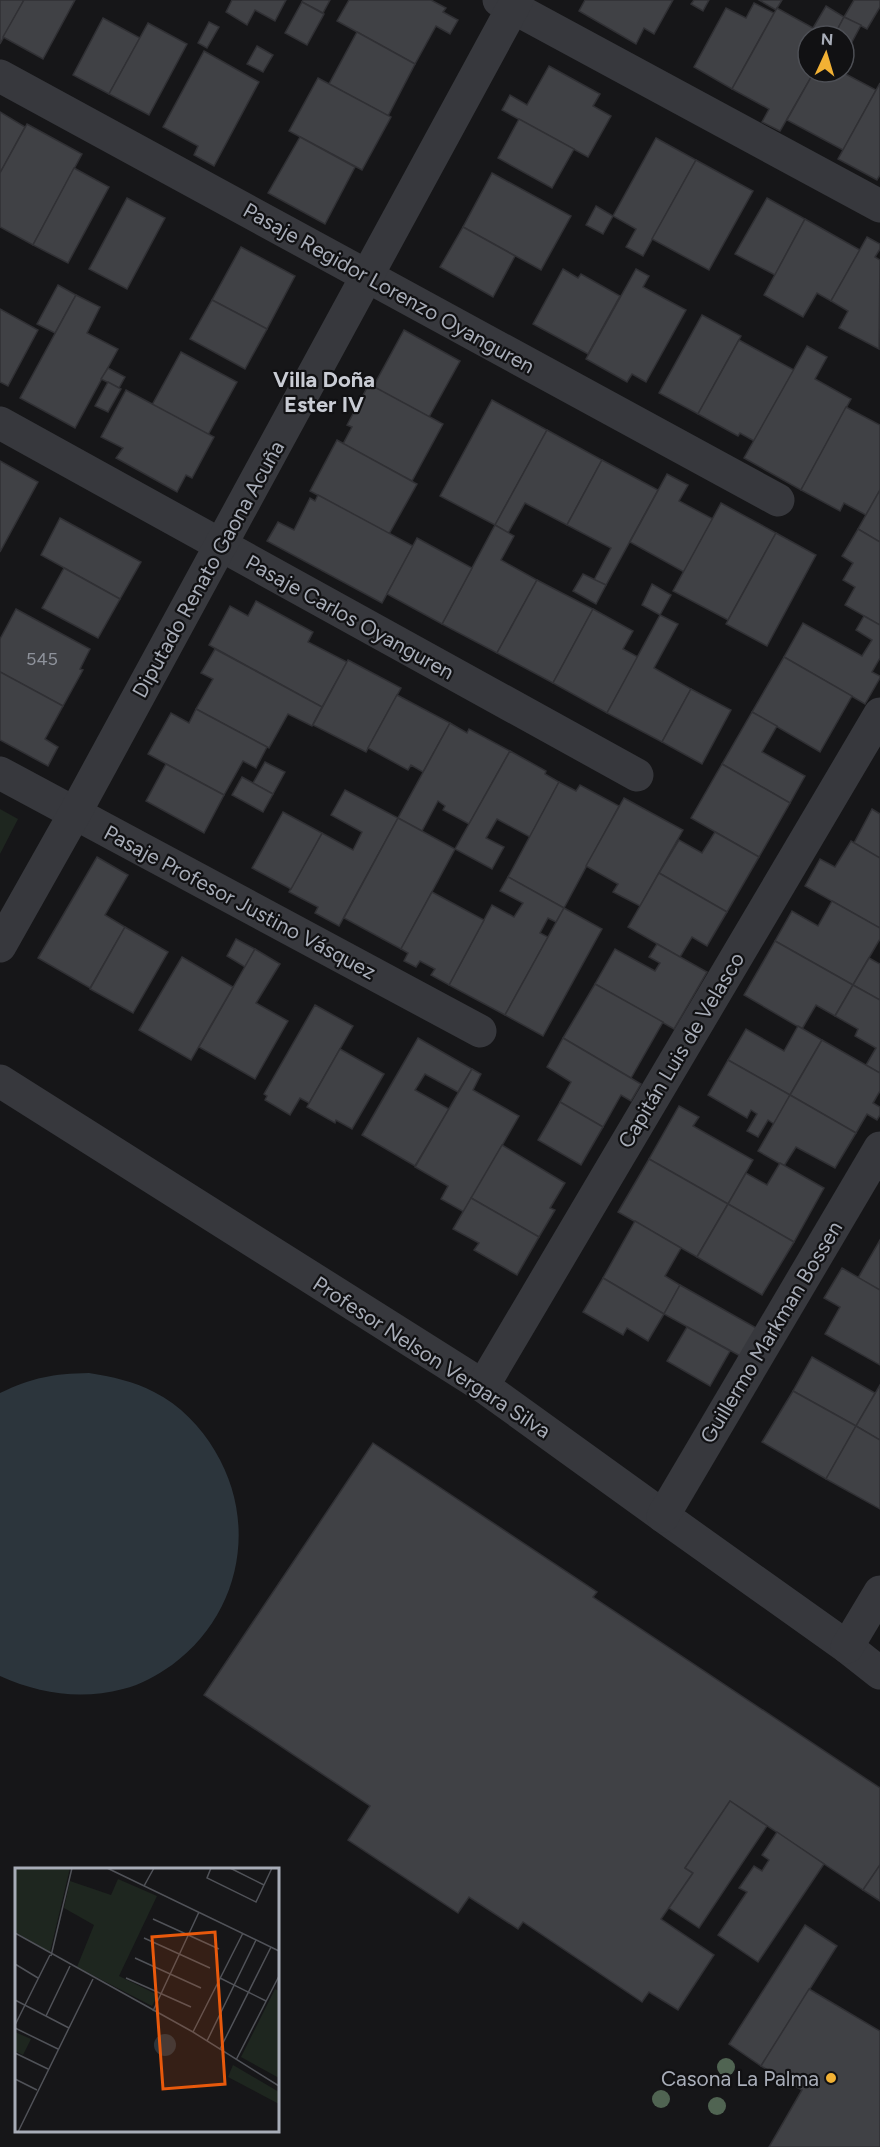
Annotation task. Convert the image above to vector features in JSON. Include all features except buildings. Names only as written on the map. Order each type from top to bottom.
[{"type":"street","points":[[510,3],[880,206]]},
{"type":"street","name":"Diputado Renato Gaona Acuña","points":[[0,946],[75,813],[367,276],[510,3]]},
{"type":"street","name":"Pasaje Regidor Lorenzo Oyanguren","points":[[0,76],[778,500]]},
{"type":"street","name":"Pasaje Carlos Oyanguren","points":[[0,423],[637,775]]},
{"type":"street","name":"Capitán Luis de Velasco","points":[[483,1386],[880,714]]},
{"type":"street","name":"Pasaje Profesor Justino Vásquez","points":[[0,773],[480,1031]]},
{"type":"street","name":"Profesor Nelson Vergara Silva","points":[[0,1081],[483,1386],[880,1673]]},
{"type":"street","name":"Guillermo Markman Bossen","points":[[663,1516],[880,1148]]},
{"type":"street","points":[[847,1647],[880,1592]]},
{"type":"shaded area","points":[[0,809],[18,819],[0,854]]},
{"type":"shaded area","points":[[89,1373],[123,1380],[146,1388],[173,1403],[196,1425],[215,1451],[229,1479],[236,1508],[239,1538],[236,1567],[227,1595],[214,1621],[195,1644],[172,1665],[136,1685],[107,1692],[76,1694],[45,1691],[0,1676],[0,1393],[43,1377]]},
{"type":"place","name":"Casona La Palma","points":[[831,2078]]},
{"type":"district","name":"Villa Doña Ester IV","points":[[324,392]]}]
